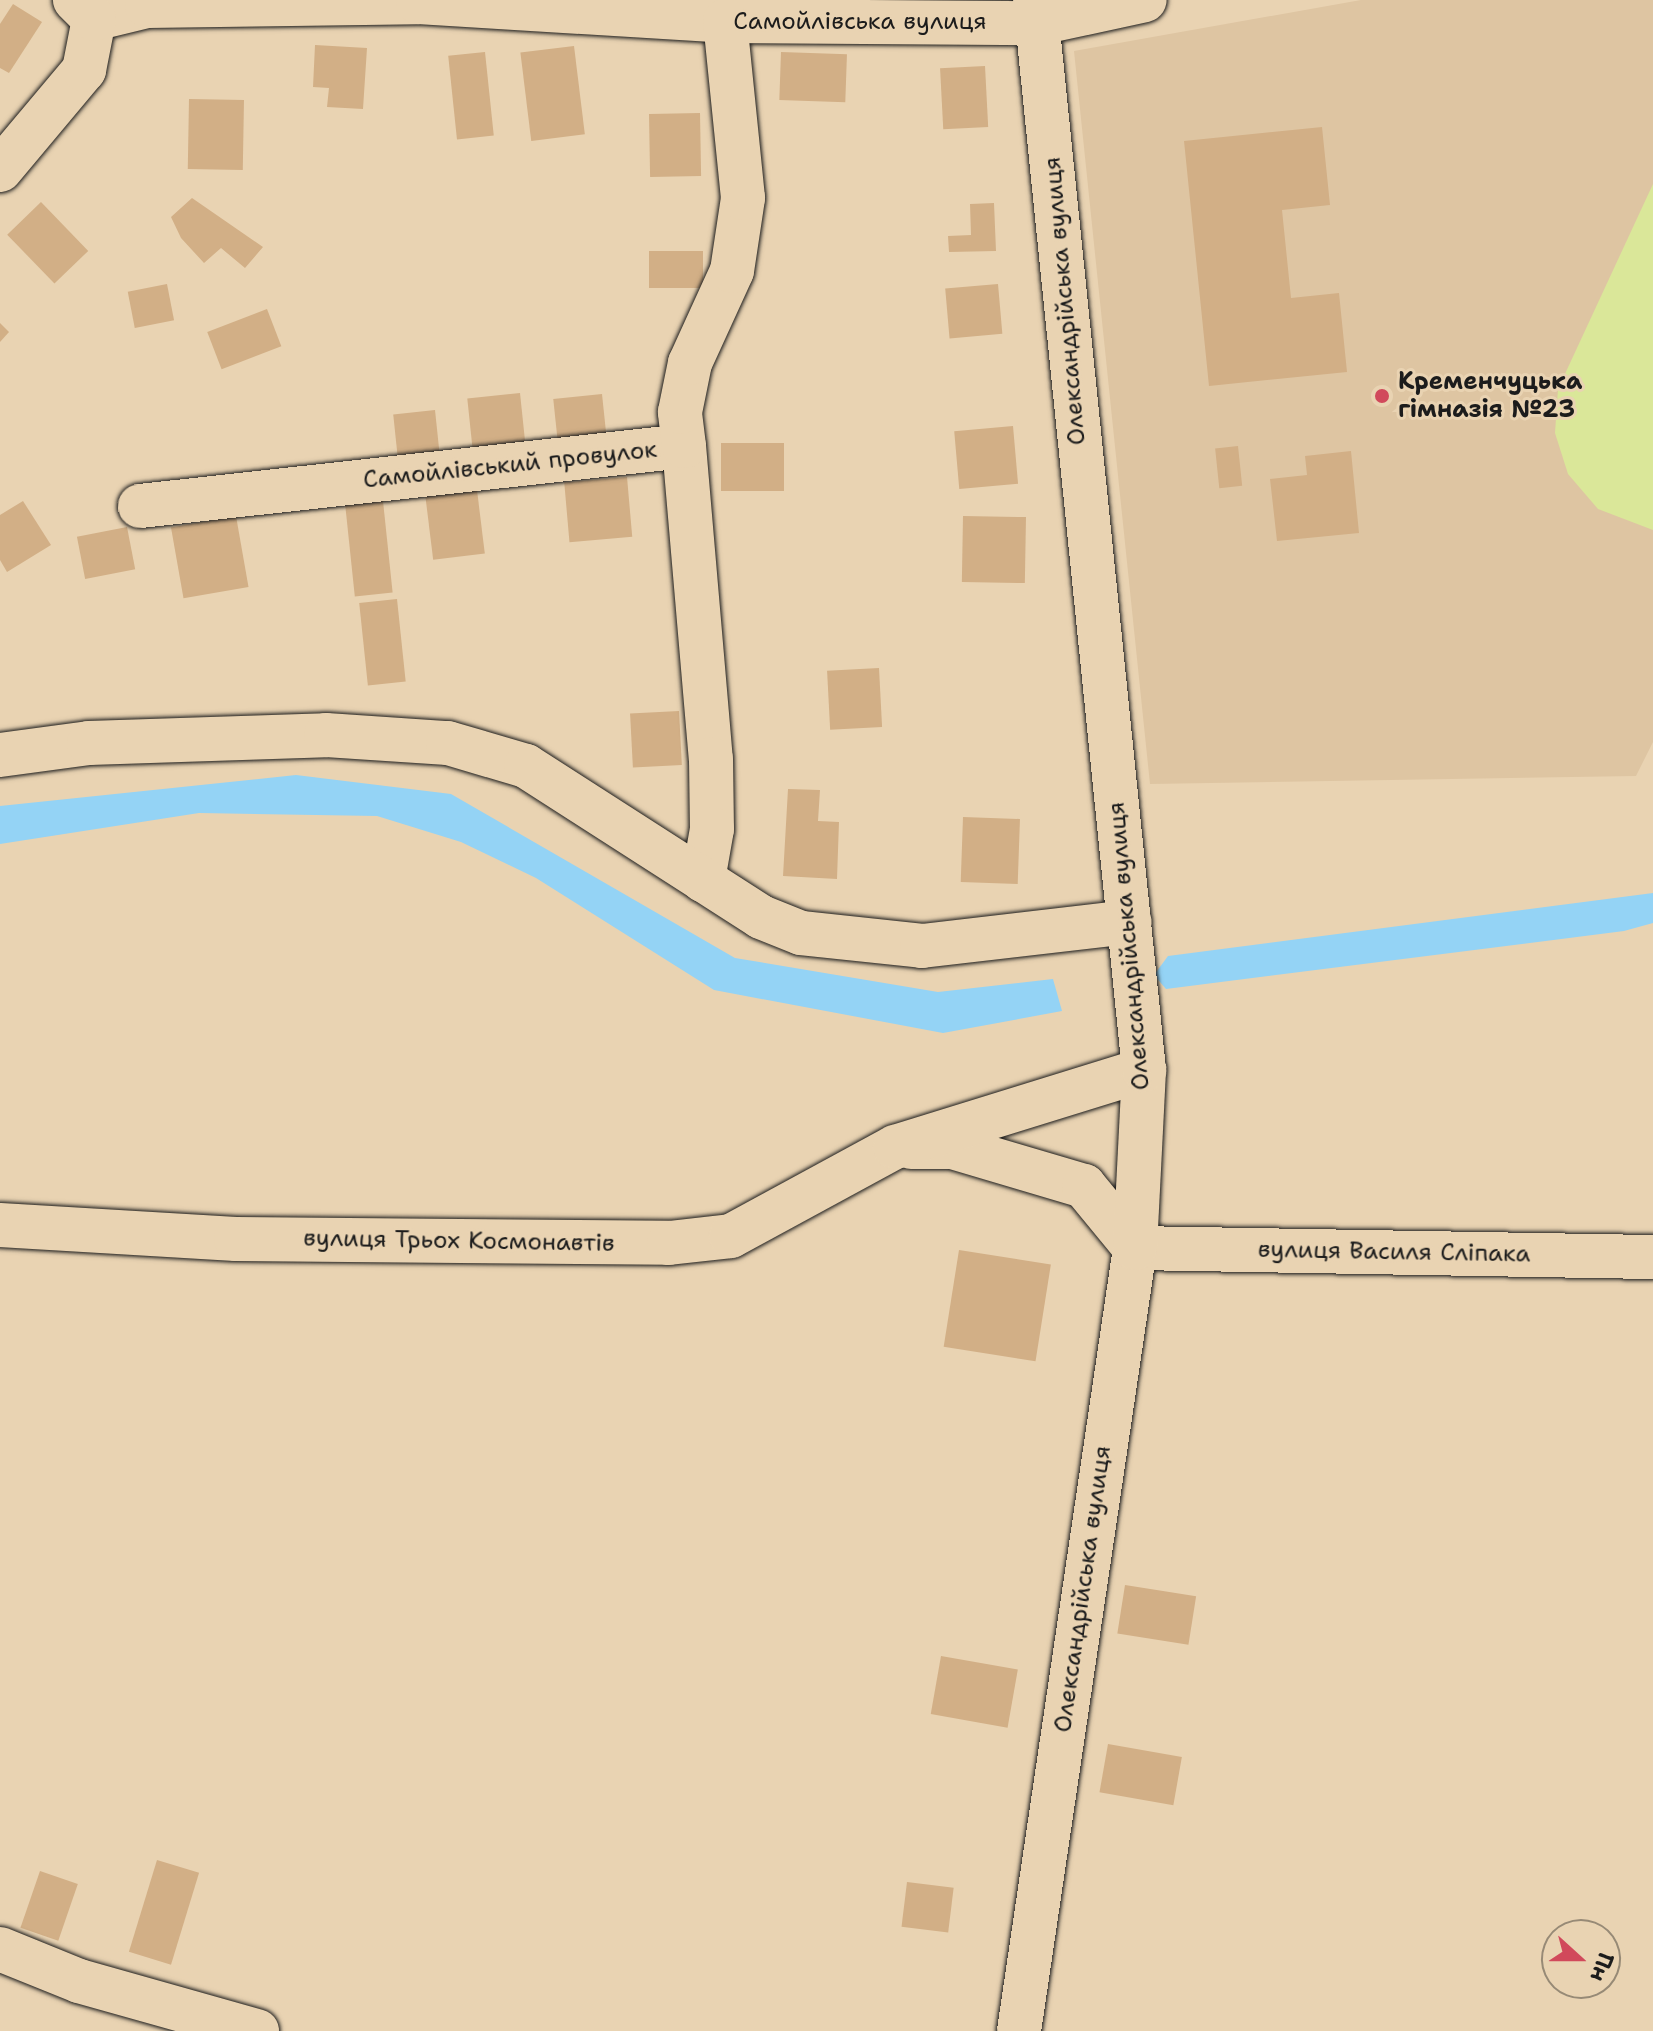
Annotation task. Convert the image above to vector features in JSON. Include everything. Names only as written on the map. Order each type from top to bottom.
[{"type":"street","name":"Самойлівська вулиця","points":[[84,9],[418,2],[725,21],[1037,11],[1145,0]]},
{"type":"street","points":[[0,170],[84,70],[84,9]]},
{"type":"street","name":"Олександрійська вулиця","points":[[1019,2031],[1135,1248],[1144,1070],[1037,11]]},
{"type":"street","name":"Самойлівський провулок","points":[[140,506],[684,446],[680,412],[690,363],[732,271],[743,198],[725,21]]},
{"type":"street","points":[[684,446],[711,759],[712,829],[703,880]]},
{"type":"street","points":[[0,755],[89,743],[326,735],[448,743],[526,766],[761,917],[860,942],[989,941],[1130,922]]},
{"type":"street","name":"вулиця Трьох Космонавтів","points":[[0,1225],[236,1239],[669,1243],[731,1236],[895,1147],[1144,1070]]},
{"type":"street","name":"вулиця Трьох Космонавтів","points":[[895,1147],[952,1147],[1084,1186],[1135,1248]]},
{"type":"street","name":"вулиця Василя Сліпака","points":[[1135,1248],[1653,1257]]},
{"type":"street","points":[[0,1949],[79,1981],[257,2031]]},
{"type":"shaded area","name":"Кременчуцька гімназія №23","points":[[1361,0],[1653,0],[1653,742],[1636,776],[1150,784],[1074,51]]},
{"type":"green space","points":[[1653,184],[1653,530],[1598,509],[1568,474],[1555,433],[1558,389]]},
{"type":"water","points":[[296,775],[451,794],[735,958],[938,992],[1053,979],[1062,1011],[943,1033],[714,990],[536,878],[461,842],[377,816],[199,813],[0,844],[0,806]]},
{"type":"water","points":[[1653,893],[1653,923],[1624,931],[1166,989],[1154,975],[1168,956]]},
{"type":"building","points":[[13,4],[42,22],[9,73],[0,68],[0,24]]},
{"type":"building","points":[[315,45],[367,48],[363,109],[327,107],[329,88],[313,87]]},
{"type":"building","points":[[574,46],[585,134],[531,141],[520,53]]},
{"type":"building","points":[[485,52],[494,136],[457,139],[448,56]]},
{"type":"building","points":[[781,52],[847,54],[845,102],[779,100]]},
{"type":"building","points":[[985,66],[988,127],[943,129],[940,68]]},
{"type":"building","points":[[189,99],[244,100],[243,170],[188,169]]},
{"type":"building","points":[[700,113],[701,176],[650,177],[649,114]]},
{"type":"building","points":[[1322,127],[1330,205],[1282,210],[1291,298],[1339,293],[1347,372],[1209,386],[1184,141]]},
{"type":"building","points":[[192,198],[263,247],[245,268],[221,248],[204,263],[181,238],[171,217]]},
{"type":"building","points":[[41,202],[88,251],[54,284],[7,235]]},
{"type":"building","points":[[994,203],[996,251],[949,252],[948,236],[971,235],[970,204]]},
{"type":"building","points":[[649,251],[703,251],[703,288],[649,288]]},
{"type":"building","points":[[167,284],[174,320],[135,328],[128,292]]},
{"type":"building","points":[[998,284],[1002,334],[950,338],[945,289]]},
{"type":"building","points":[[267,309],[281,346],[222,369],[207,332]]},
{"type":"building","points":[[0,323],[9,332],[0,342]]},
{"type":"building","points":[[520,393],[526,446],[473,451],[467,399]]},
{"type":"building","points":[[602,394],[607,440],[558,445],[553,399]]},
{"type":"building","points":[[435,410],[440,457],[398,461],[393,414]]},
{"type":"building","points":[[1013,426],[1018,484],[959,489],[954,431]]},
{"type":"building","points":[[721,443],[784,443],[784,491],[721,491]]},
{"type":"building","points":[[1238,446],[1242,486],[1219,488],[1215,448]]},
{"type":"building","points":[[1351,451],[1359,533],[1277,541],[1270,479],[1307,475],[1305,456]]},
{"type":"building","points":[[627,477],[632,537],[569,542],[564,482]]},
{"type":"building","points":[[477,490],[485,554],[433,560],[425,496]]},
{"type":"building","points":[[23,501],[51,545],[7,572],[0,560],[0,515]]},
{"type":"building","points":[[383,501],[393,592],[355,596],[345,505]]},
{"type":"building","points":[[236,516],[249,587],[184,598],[171,527]]},
{"type":"building","points":[[963,516],[1026,517],[1025,583],[962,582]]},
{"type":"building","points":[[127,527],[135,569],[85,579],[77,537]]},
{"type":"building","points":[[397,599],[406,682],[368,686],[359,603]]},
{"type":"building","points":[[879,668],[882,727],[830,730],[827,671]]},
{"type":"building","points":[[679,711],[682,765],[633,767],[630,714]]},
{"type":"building","points":[[788,789],[820,790],[818,821],[839,822],[837,879],[783,876]]},
{"type":"building","points":[[963,817],[1020,819],[1018,884],[961,882]]},
{"type":"building","points":[[959,1250],[1051,1265],[1036,1361],[944,1347]]},
{"type":"building","points":[[1125,1585],[1196,1596],[1188,1645],[1117,1633]]},
{"type":"building","points":[[941,1656],[1018,1670],[1008,1728],[931,1714]]},
{"type":"building","points":[[1108,1744],[1182,1757],[1173,1805],[1099,1792]]},
{"type":"building","points":[[157,1860],[199,1873],[171,1965],[129,1952]]},
{"type":"building","points":[[40,1871],[78,1884],[58,1941],[20,1928]]},
{"type":"building","points":[[907,1882],[954,1888],[948,1932],[902,1927]]},
{"type":"place","name":"Кременчуцька гімназія №23","points":[[1382,396]]}]
